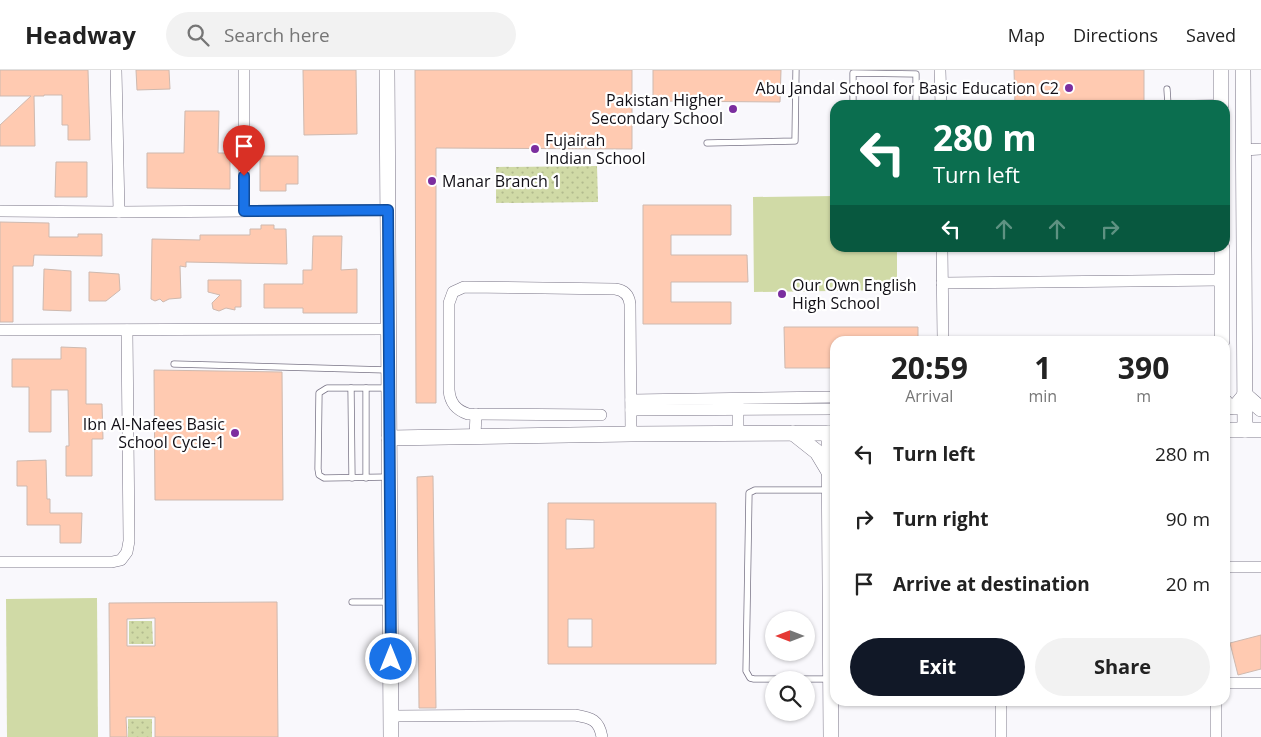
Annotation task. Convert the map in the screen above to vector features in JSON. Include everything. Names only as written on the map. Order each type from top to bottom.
[{"type":"street","points":[[116,70],[119,212]]},
{"type":"street","points":[[244,70],[244,211]]},
{"type":"street","points":[[387,70],[391,737]]},
{"type":"street","points":[[940,70],[941,100]]},
{"type":"street","points":[[1221,70],[1221,100]]},
{"type":"street","points":[[1243,70],[1245,430]]},
{"type":"street","points":[[1243,150],[1261,150]]},
{"type":"street","points":[[0,211],[388,210]]},
{"type":"street","points":[[942,252],[943,336]]},
{"type":"street","points":[[1222,252],[1222,336]]},
{"type":"street","points":[[942,283],[1222,280]]},
{"type":"street","points":[[601,415],[468,414],[456,408],[452,403],[448,390],[449,299],[456,290],[464,287],[615,289],[623,291],[628,297],[630,304],[631,434]]},
{"type":"street","points":[[0,330],[389,329]]},
{"type":"street","points":[[0,562],[112,562],[121,560],[127,552],[129,541],[127,330]]},
{"type":"street","points":[[1230,406],[1235,407],[1245,395]]},
{"type":"street","points":[[1245,395],[1261,409]]},
{"type":"street","points":[[631,405],[738,404],[830,397]]},
{"type":"street","points":[[738,404],[830,410]]},
{"type":"street","points":[[738,404],[738,433]]},
{"type":"street","points":[[475,436],[476,414]]},
{"type":"street","points":[[1230,430],[1261,430]]},
{"type":"street","points":[[793,433],[817,452],[829,473]]},
{"type":"street","points":[[389,438],[830,433]]},
{"type":"street","points":[[830,460],[830,536]]},
{"type":"street","points":[[1230,567],[1261,567]]},
{"type":"street","points":[[1230,683],[1261,683]]},
{"type":"street","points":[[830,706],[831,737]]},
{"type":"street","points":[[1001,706],[1001,737]]},
{"type":"street","points":[[1216,706],[1216,737]]},
{"type":"street","points":[[391,716],[576,715],[596,722],[600,727],[602,737]]},
{"type":"lane","points":[[707,143],[795,141],[796,70]]},
{"type":"lane","points":[[853,100],[853,73],[900,72],[916,74],[916,100]]},
{"type":"lane","points":[[1167,89],[1168,100]]},
{"type":"lane","points":[[174,364],[389,370]]},
{"type":"lane","points":[[389,388],[327,388],[319,393],[318,469],[319,475],[324,478],[390,477]]},
{"type":"lane","points":[[352,388],[352,478]]},
{"type":"lane","points":[[366,388],[366,478]]},
{"type":"lane","points":[[829,490],[755,490],[749,493],[746,671],[750,678],[830,678]]},
{"type":"lane","points":[[352,602],[390,602]]},
{"type":"green space","points":[[597,166],[598,202],[496,203],[496,167]]},
{"type":"green space","points":[[830,196],[830,252],[897,252],[897,290],[754,292],[753,197]]},
{"type":"green space","points":[[97,598],[98,737],[7,737],[6,599]]},
{"type":"green space","points":[[129,621],[152,621],[153,644],[129,644]]},
{"type":"green space","points":[[128,719],[152,719],[152,737],[128,737]]},
{"type":"building","points":[[0,70],[88,70],[90,140],[68,140],[68,125],[62,125],[62,95],[44,95],[34,96],[35,146],[0,146],[0,125],[31,96],[0,96]]},
{"type":"building","points":[[136,70],[169,70],[170,89],[137,90]]},
{"type":"building","points":[[303,70],[356,70],[357,134],[304,135]]},
{"type":"building","points":[[415,70],[632,70],[632,149],[436,148],[436,403],[416,403]]},
{"type":"building","points":[[653,70],[781,70],[780,102],[653,101]]},
{"type":"building","points":[[1014,70],[1144,70],[1144,100],[1015,100]]},
{"type":"building","points":[[185,111],[219,111],[218,153],[230,153],[230,189],[147,188],[147,153],[184,153]]},
{"type":"building","points":[[260,156],[298,156],[298,184],[286,184],[286,191],[260,191]]},
{"type":"building","points":[[56,162],[87,162],[87,197],[55,197]]},
{"type":"building","points":[[643,205],[731,205],[731,235],[671,235],[671,255],[747,255],[748,282],[671,282],[671,302],[731,302],[731,324],[643,324]]},
{"type":"building","points":[[0,222],[49,223],[49,237],[78,237],[78,234],[102,234],[102,256],[34,255],[33,266],[13,266],[13,322],[0,322]]},
{"type":"building","points":[[261,225],[274,225],[274,229],[286,229],[287,264],[186,262],[186,267],[180,266],[181,298],[169,299],[163,302],[160,299],[155,301],[151,299],[152,239],[200,240],[200,235],[250,235],[250,229],[261,229]]},
{"type":"building","points":[[313,236],[342,236],[341,270],[357,269],[357,313],[303,313],[303,308],[264,308],[264,284],[303,284],[303,270],[312,270]]},
{"type":"building","points":[[44,269],[71,271],[71,311],[43,310]]},
{"type":"building","points":[[89,272],[119,274],[120,290],[106,301],[89,301]]},
{"type":"building","points":[[208,280],[241,280],[241,307],[235,307],[235,310],[226,308],[219,311],[213,309],[212,303],[220,295],[208,292]]},
{"type":"building","points":[[784,327],[918,327],[918,336],[830,336],[830,368],[785,368]]},
{"type":"building","points":[[61,347],[86,348],[86,404],[102,404],[103,439],[92,439],[92,476],[66,476],[66,446],[69,446],[68,390],[51,390],[51,432],[29,432],[29,387],[12,387],[12,359],[61,359]]},
{"type":"building","points":[[154,370],[282,372],[283,500],[155,500]]},
{"type":"building","points":[[46,460],[47,499],[50,499],[50,513],[82,513],[81,543],[60,543],[60,525],[27,525],[27,486],[17,486],[17,461]]},
{"type":"building","points":[[433,476],[436,708],[419,708],[417,477]]},
{"type":"building","points":[[548,503],[716,503],[716,664],[548,664]],"holes":[[[566,519],[594,520],[594,548],[566,549]],[[568,619],[592,619],[592,647],[568,647]]]},
{"type":"building","points":[[277,602],[278,737],[155,737],[155,717],[126,717],[127,737],[110,737],[109,603]],"holes":[[[155,618],[155,646],[127,646],[127,619]]]},
{"type":"building","points":[[1261,635],[1261,669],[1238,675],[1230,643]]},
{"type":"place","name":"Abu Jandal School for Basic Education C2","points":[[1069,88]]},
{"type":"place","name":"Pakistan Higher Secondary School","points":[[733,109]]},
{"type":"place","name":"Fujairah Indian School","points":[[535,149]]},
{"type":"place","name":"Manar Branch 1","points":[[432,181]]},
{"type":"place","name":"Our Own English High School","points":[[782,294]]},
{"type":"place","name":"Ibn Al-Nafees Basic School Cycle-1","points":[[235,433]]},
{"type":"route","points":[[244,176],[244,211],[388,210],[391,659]]}]
